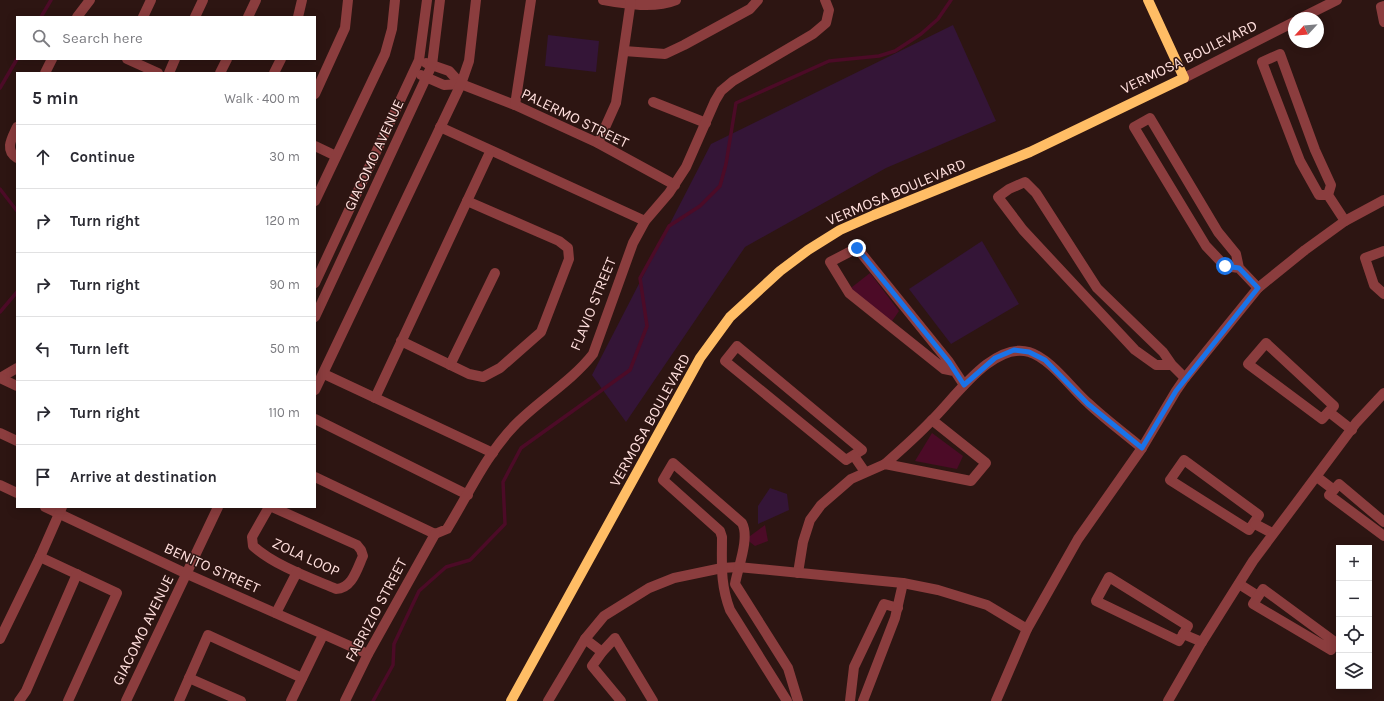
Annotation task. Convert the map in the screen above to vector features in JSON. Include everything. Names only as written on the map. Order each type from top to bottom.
[{"type":"main road","points":[[1148,0],[1184,78]]},
{"type":"main road","name":"VERMOSA BOULEVARD","points":[[511,701],[700,358],[735,312],[780,271],[808,250],[840,230],[1030,152],[1184,78]]},
{"type":"street","points":[[78,16],[90,0]]},
{"type":"street","points":[[143,16],[151,0]]},
{"type":"street","points":[[195,16],[203,0]]},
{"type":"street","points":[[248,16],[256,0]]},
{"type":"street","points":[[298,16],[302,0]]},
{"type":"street","points":[[316,92],[345,28],[348,0]]},
{"type":"street","points":[[316,198],[385,54],[392,29],[395,0]]},
{"type":"street","name":"GIACOMO AVENUE","points":[[316,281],[419,60],[427,0]]},
{"type":"street","name":"GIACOMO AVENUE","points":[[316,315],[427,78],[432,65],[440,0]]},
{"type":"street","points":[[316,388],[460,84],[469,61],[476,0]]},
{"type":"street","points":[[515,105],[531,0]]},
{"type":"street","points":[[603,0],[669,3],[676,0]]},
{"type":"street","points":[[624,51],[665,54],[750,9],[758,0]]},
{"type":"street","name":"FLAVIO STREET","points":[[435,534],[447,529],[492,453],[512,428],[533,407],[585,363],[593,354],[633,243],[645,221],[674,185],[686,167],[715,101],[722,91],[733,81],[812,34],[826,23],[829,10],[824,0]]},
{"type":"street","points":[[1314,12],[1337,0]]},
{"type":"street","points":[[598,143],[616,103],[630,2]]},
{"type":"street","points":[[1384,6],[1381,8],[1384,22]]},
{"type":"street","name":"VERMOSA BOULEVARD","points":[[1184,78],[1288,25]]},
{"type":"street","points":[[1328,195],[1319,195],[1300,161],[1262,62],[1280,54],[1315,150],[1331,185],[1328,195],[1345,222]]},
{"type":"street","points":[[46,72],[52,60]]},
{"type":"street","points":[[129,60],[156,72]]},
{"type":"street","points":[[168,72],[174,60]]},
{"type":"street","points":[[220,72],[226,60]]},
{"type":"street","points":[[274,72],[280,60]]},
{"type":"street","points":[[419,60],[449,71],[460,84]]},
{"type":"street","points":[[414,72],[444,85],[460,84]]},
{"type":"street","name":"PALERMO STREET","points":[[460,84],[515,105],[598,143],[674,185]]},
{"type":"street","points":[[652,102],[706,123]]},
{"type":"street","points":[[1239,268],[1225,266],[1206,246],[1134,127],[1150,118],[1218,232],[1236,254],[1239,268],[1258,288]]},
{"type":"street","points":[[440,127],[490,152],[645,221]]},
{"type":"street","points":[[16,130],[9,144],[10,151],[16,158]]},
{"type":"street","points":[[316,146],[336,156]]},
{"type":"street","points":[[375,398],[490,152]]},
{"type":"street","points":[[1172,365],[1156,365],[1135,350],[1023,230],[998,197],[1009,189],[1025,182],[1036,193],[1097,288],[1163,352],[1172,365],[1185,378]]},
{"type":"street","points":[[996,701],[1026,629],[1078,539],[1142,448],[1185,378],[1258,288],[1305,250],[1345,222],[1384,200]]},
{"type":"street","points":[[401,341],[469,374],[483,377],[500,368],[541,332],[569,259],[568,248],[558,241],[467,202]]},
{"type":"street","points":[[954,371],[944,369],[849,293],[830,262],[857,248],[949,362],[964,385]]},
{"type":"street","points":[[1384,251],[1365,258],[1374,285],[1384,294]]},
{"type":"street","points":[[450,365],[495,273]]},
{"type":"street","points":[[1266,343],[1334,406],[1329,412],[1322,419],[1248,364],[1266,343]]},
{"type":"street","points":[[737,346],[862,450],[854,456],[846,460],[725,361],[737,346]]},
{"type":"street","points":[[798,573],[803,542],[810,520],[821,505],[834,492],[851,479],[885,464],[932,420],[964,385],[995,358],[1014,350],[1029,352],[1045,360],[1088,404],[1142,448]]},
{"type":"street","points":[[0,378],[16,369]]},
{"type":"street","points":[[324,374],[492,453]]},
{"type":"street","points":[[0,378],[16,386]]},
{"type":"street","points":[[1168,701],[1202,642],[1272,534],[1352,430],[1384,393]]},
{"type":"street","points":[[1329,412],[1352,430]]},
{"type":"street","points":[[316,419],[468,495]]},
{"type":"street","points":[[885,464],[971,481],[986,463],[932,420]]},
{"type":"street","points":[[0,433],[16,441]]},
{"type":"street","points":[[854,456],[865,472]]},
{"type":"street","points":[[1184,460],[1259,515],[1255,524],[1249,530],[1170,480],[1184,460]]},
{"type":"street","points":[[787,701],[730,610],[721,582],[722,537],[720,531],[663,480],[673,463],[742,523],[746,536],[735,584],[788,668],[798,701]]},
{"type":"street","points":[[316,477],[435,534]]},
{"type":"street","points":[[1317,477],[1334,490]]},
{"type":"street","points":[[1384,522],[1338,484],[1329,495],[1384,536]]},
{"type":"street","points":[[0,485],[16,493]]},
{"type":"street","name":"BENITO STREET","points":[[50,508],[60,510],[187,574],[368,654]]},
{"type":"street","name":"GIACOMO AVENUE","points":[[126,701],[218,508]]},
{"type":"street","name":"ZOLA LOOP","points":[[268,508],[252,537],[253,546],[260,552],[297,572],[336,589],[343,589],[349,585],[363,556],[357,545],[274,508]]},
{"type":"street","points":[[0,639],[40,557],[60,510]]},
{"type":"street","points":[[1255,524],[1272,534]]},
{"type":"street","name":"FABRIZIO STREET","points":[[345,701],[368,654],[435,534]]},
{"type":"street","points":[[40,557],[118,593],[68,701]]},
{"type":"street","points":[[548,701],[585,639],[604,616],[649,588],[674,578],[722,568],[738,568],[903,583],[938,590],[987,605],[1026,629]]},
{"type":"street","points":[[276,613],[297,572]]},
{"type":"street","points":[[19,701],[26,691],[77,574]]},
{"type":"street","points":[[1109,577],[1188,626],[1183,634],[1179,641],[1096,601],[1109,577]]},
{"type":"street","points":[[721,582],[735,584]]},
{"type":"street","points":[[862,701],[898,608],[903,583]]},
{"type":"street","points":[[1239,584],[1258,596]]},
{"type":"street","points":[[1263,589],[1335,642],[1331,650],[1253,604],[1258,596],[1263,589]]},
{"type":"street","points":[[850,701],[854,667],[884,604],[898,608]]},
{"type":"street","points":[[1183,634],[1202,642]]},
{"type":"street","points":[[179,701],[208,635],[302,678]]},
{"type":"street","points":[[291,701],[323,635]]},
{"type":"street","points":[[621,701],[592,666],[615,638],[653,701]]},
{"type":"street","points":[[585,639],[602,652]]},
{"type":"street","points":[[189,678],[241,701]]},
{"type":"shaded area","points":[[953,25],[996,121],[886,168],[745,247],[626,422],[592,375],[711,144]]},
{"type":"shaded area","points":[[548,35],[599,41],[596,72],[545,66]]},
{"type":"shaded area","points":[[982,241],[1019,304],[951,344],[909,289]]},
{"type":"shaded area","points":[[870,273],[899,311],[890,324],[847,291]]},
{"type":"shaded area","points":[[932,433],[963,456],[957,469],[915,461]]},
{"type":"shaded area","points":[[770,488],[787,494],[789,510],[758,524],[758,506]]},
{"type":"shaded area","points":[[765,525],[768,541],[755,546],[746,539]]},
{"type":"waterway","points":[[42,16],[51,0]]},
{"type":"waterway","points":[[373,701],[393,665],[394,644],[419,591],[446,567],[470,560],[505,524],[503,482],[521,448],[630,370],[647,326],[640,278],[669,226],[700,206],[720,186],[726,164],[736,103],[829,61],[879,56],[895,51],[921,34],[938,19],[951,0]]},
{"type":"waterway","points":[[0,88],[16,60]]},
{"type":"waterway","points":[[0,189],[16,210]]},
{"type":"waterway","points":[[0,312],[16,293]]},
{"type":"route","points":[[857,248],[949,362],[964,385],[995,358],[1014,350],[1029,352],[1045,360],[1088,404],[1142,448],[1185,378],[1258,288],[1239,268],[1225,266]]}]
